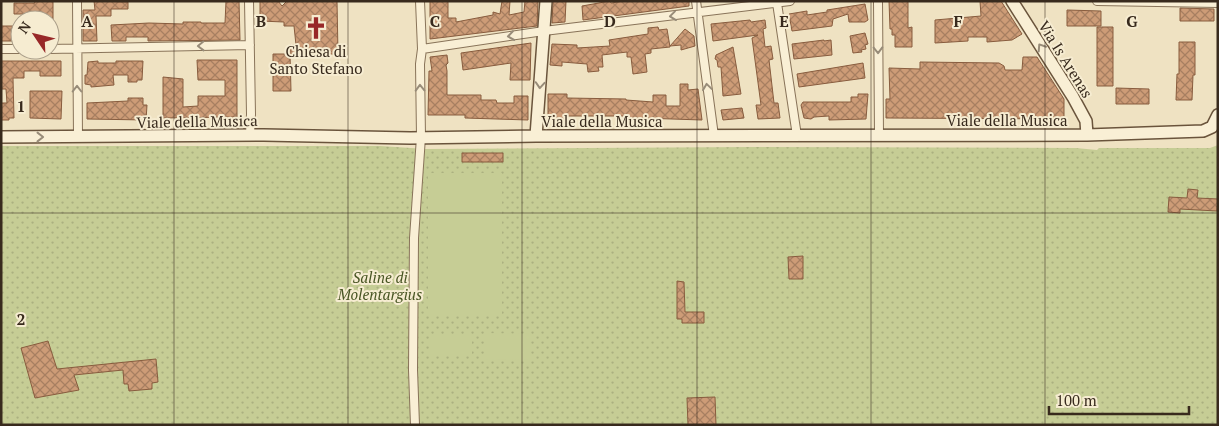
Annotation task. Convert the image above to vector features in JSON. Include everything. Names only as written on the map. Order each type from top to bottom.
[{"type":"street","points":[[77,1],[78,137]]},
{"type":"street","points":[[249,1],[250,135]]},
{"type":"street","points":[[415,425],[413,370],[414,238],[420,137],[420,64],[422,49],[420,1]]},
{"type":"street","points":[[536,136],[546,1]]},
{"type":"street","points":[[696,1],[714,136]]},
{"type":"street","points":[[422,49],[544,31],[790,1]]},
{"type":"street","points":[[878,1],[879,135]]},
{"type":"street","name":"Via Is Arenas","points":[[1012,1],[1074,98],[1086,121],[1087,135]]},
{"type":"street","points":[[1097,1],[1218,3]]},
{"type":"street","points":[[776,3],[797,136]]},
{"type":"street","points":[[60,49],[250,45]]},
{"type":"street","name":"Viale della Musica","points":[[1,137],[250,135],[420,137],[1087,135],[1203,131],[1212,127],[1218,114]]},
{"type":"green space","name":"Saline di Molentargius","points":[[1218,145],[1218,425],[1,425],[1,146],[380,146],[426,149],[1076,148],[1097,150],[1099,148],[1210,148]]},
{"type":"green space","points":[[428,173],[502,173],[502,315],[428,315]]},
{"type":"green space","points":[[485,333],[531,334],[530,360],[485,359]]},
{"type":"green space","points":[[431,334],[472,334],[472,356],[431,356]]},
{"type":"building","points":[[34,1],[53,1],[53,10],[14,10],[14,3],[35,3]]},
{"type":"building","points":[[94,1],[128,2],[128,9],[111,9],[111,16],[96,16],[97,41],[83,41],[83,10],[95,10]]},
{"type":"building","points":[[226,1],[239,1],[240,40],[148,41],[148,37],[126,37],[126,41],[112,41],[111,25],[183,24],[183,22],[225,23]]},
{"type":"building","name":"Chiesa di Santo Stefano","points":[[260,1],[278,1],[282,6],[287,1],[337,1],[338,54],[290,54],[290,45],[296,45],[294,26],[284,26],[284,22],[260,21]]},
{"type":"building","points":[[430,1],[448,1],[448,18],[456,18],[456,22],[493,15],[493,12],[500,14],[502,1],[510,1],[509,15],[524,12],[525,1],[538,1],[537,26],[430,39]]},
{"type":"building","points":[[553,1],[566,1],[565,22],[552,23]]},
{"type":"building","points":[[610,1],[611,3],[624,1],[689,1],[689,6],[583,20],[582,6]]},
{"type":"building","points":[[889,1],[908,1],[908,28],[912,27],[912,47],[895,47],[895,35],[892,35],[892,29],[890,29]]},
{"type":"building","points":[[980,1],[1001,1],[1022,34],[1012,40],[987,42],[987,37],[968,37],[968,41],[935,43],[935,20],[981,16]]},
{"type":"building","points":[[865,4],[868,20],[865,22],[849,22],[848,14],[833,19],[832,26],[792,31],[789,14],[807,11],[807,15]]},
{"type":"building","points":[[1180,8],[1214,9],[1214,21],[1180,21]]},
{"type":"building","points":[[1067,10],[1101,11],[1101,26],[1067,26]]},
{"type":"building","points":[[750,20],[751,22],[765,20],[766,28],[763,29],[765,47],[771,46],[773,59],[769,60],[774,103],[778,103],[780,118],[758,119],[756,105],[761,105],[752,38],[758,35],[713,41],[711,24]]},
{"type":"building","points":[[1,26],[10,26],[10,41],[1,41]]},
{"type":"building","points":[[658,27],[659,30],[667,29],[670,47],[651,49],[651,53],[645,54],[647,72],[633,74],[631,57],[627,57],[627,52],[602,55],[603,67],[598,67],[599,71],[588,72],[587,64],[562,62],[562,66],[550,65],[552,44],[577,45],[577,48],[610,46],[609,40],[648,34],[648,28]]},
{"type":"building","points":[[1097,27],[1113,27],[1113,86],[1097,86]]},
{"type":"building","points":[[685,29],[694,36],[695,46],[681,50],[681,45],[670,46]]},
{"type":"building","points":[[865,33],[868,44],[865,45],[866,49],[861,50],[862,52],[853,53],[850,36]]},
{"type":"building","points":[[831,40],[832,55],[794,59],[792,44]]},
{"type":"building","points":[[1179,42],[1195,42],[1195,75],[1193,75],[1192,100],[1176,100],[1177,74],[1179,74]]},
{"type":"building","points":[[531,43],[530,80],[510,80],[511,63],[463,70],[461,53]]},
{"type":"building","points":[[733,47],[741,94],[723,96],[721,67],[718,67],[717,60],[715,59],[716,55]]},
{"type":"building","points":[[273,54],[290,54],[291,91],[273,91]]},
{"type":"building","points":[[447,55],[447,95],[481,95],[481,100],[496,100],[497,103],[514,103],[514,96],[528,96],[528,120],[465,118],[465,115],[428,115],[429,71],[432,71],[430,57]]},
{"type":"building","points":[[1023,57],[1037,57],[1064,99],[1064,119],[886,118],[886,99],[890,99],[889,68],[920,69],[920,62],[999,63],[1004,66],[1005,70],[1022,70]]},
{"type":"building","points":[[197,60],[237,60],[237,117],[163,118],[163,77],[183,79],[183,107],[198,106],[198,96],[225,96],[225,80],[198,80]]},
{"type":"building","points":[[1,61],[61,61],[61,76],[40,76],[40,71],[24,71],[24,78],[13,78],[14,118],[1,120],[1,103],[7,103],[6,89],[1,89]]},
{"type":"building","points":[[98,61],[98,63],[116,63],[116,61],[143,61],[142,80],[128,82],[128,75],[113,75],[114,85],[91,87],[91,85],[85,84],[88,62]]},
{"type":"building","points":[[863,63],[865,78],[799,87],[797,74]]},
{"type":"building","points":[[680,84],[688,84],[688,90],[698,89],[702,120],[642,118],[642,121],[626,122],[627,116],[567,116],[567,119],[548,119],[548,94],[567,94],[567,98],[626,99],[653,102],[653,95],[666,95],[666,106],[680,106]]},
{"type":"building","points":[[1116,88],[1149,89],[1149,104],[1116,104]]},
{"type":"building","points":[[30,91],[62,91],[61,119],[30,118]]},
{"type":"building","points":[[858,94],[868,94],[866,119],[829,120],[829,116],[811,119],[804,118],[801,105],[803,102],[851,102],[851,97],[858,97]]},
{"type":"building","points":[[128,98],[143,98],[143,105],[147,105],[146,120],[87,119],[87,103],[128,101]]},
{"type":"building","points":[[742,108],[744,118],[723,120],[721,110]]},
{"type":"building","points":[[462,153],[503,153],[503,162],[462,162]]},
{"type":"building","points":[[1188,189],[1198,190],[1197,198],[1218,199],[1217,211],[1180,209],[1180,213],[1168,212],[1169,197],[1187,198]]},
{"type":"building","points":[[803,256],[803,279],[789,279],[788,257]]},
{"type":"building","points":[[677,281],[684,282],[685,312],[704,312],[704,323],[682,323],[682,319],[677,319]]},
{"type":"building","points":[[48,341],[57,369],[156,359],[158,382],[152,383],[152,389],[129,391],[128,384],[124,384],[123,370],[74,375],[79,390],[35,398],[21,348]]},
{"type":"building","points":[[715,397],[716,425],[688,425],[687,398]]},
{"type":"place","name":"Chiesa di Santo Stefano","points":[[316,28]]}]
